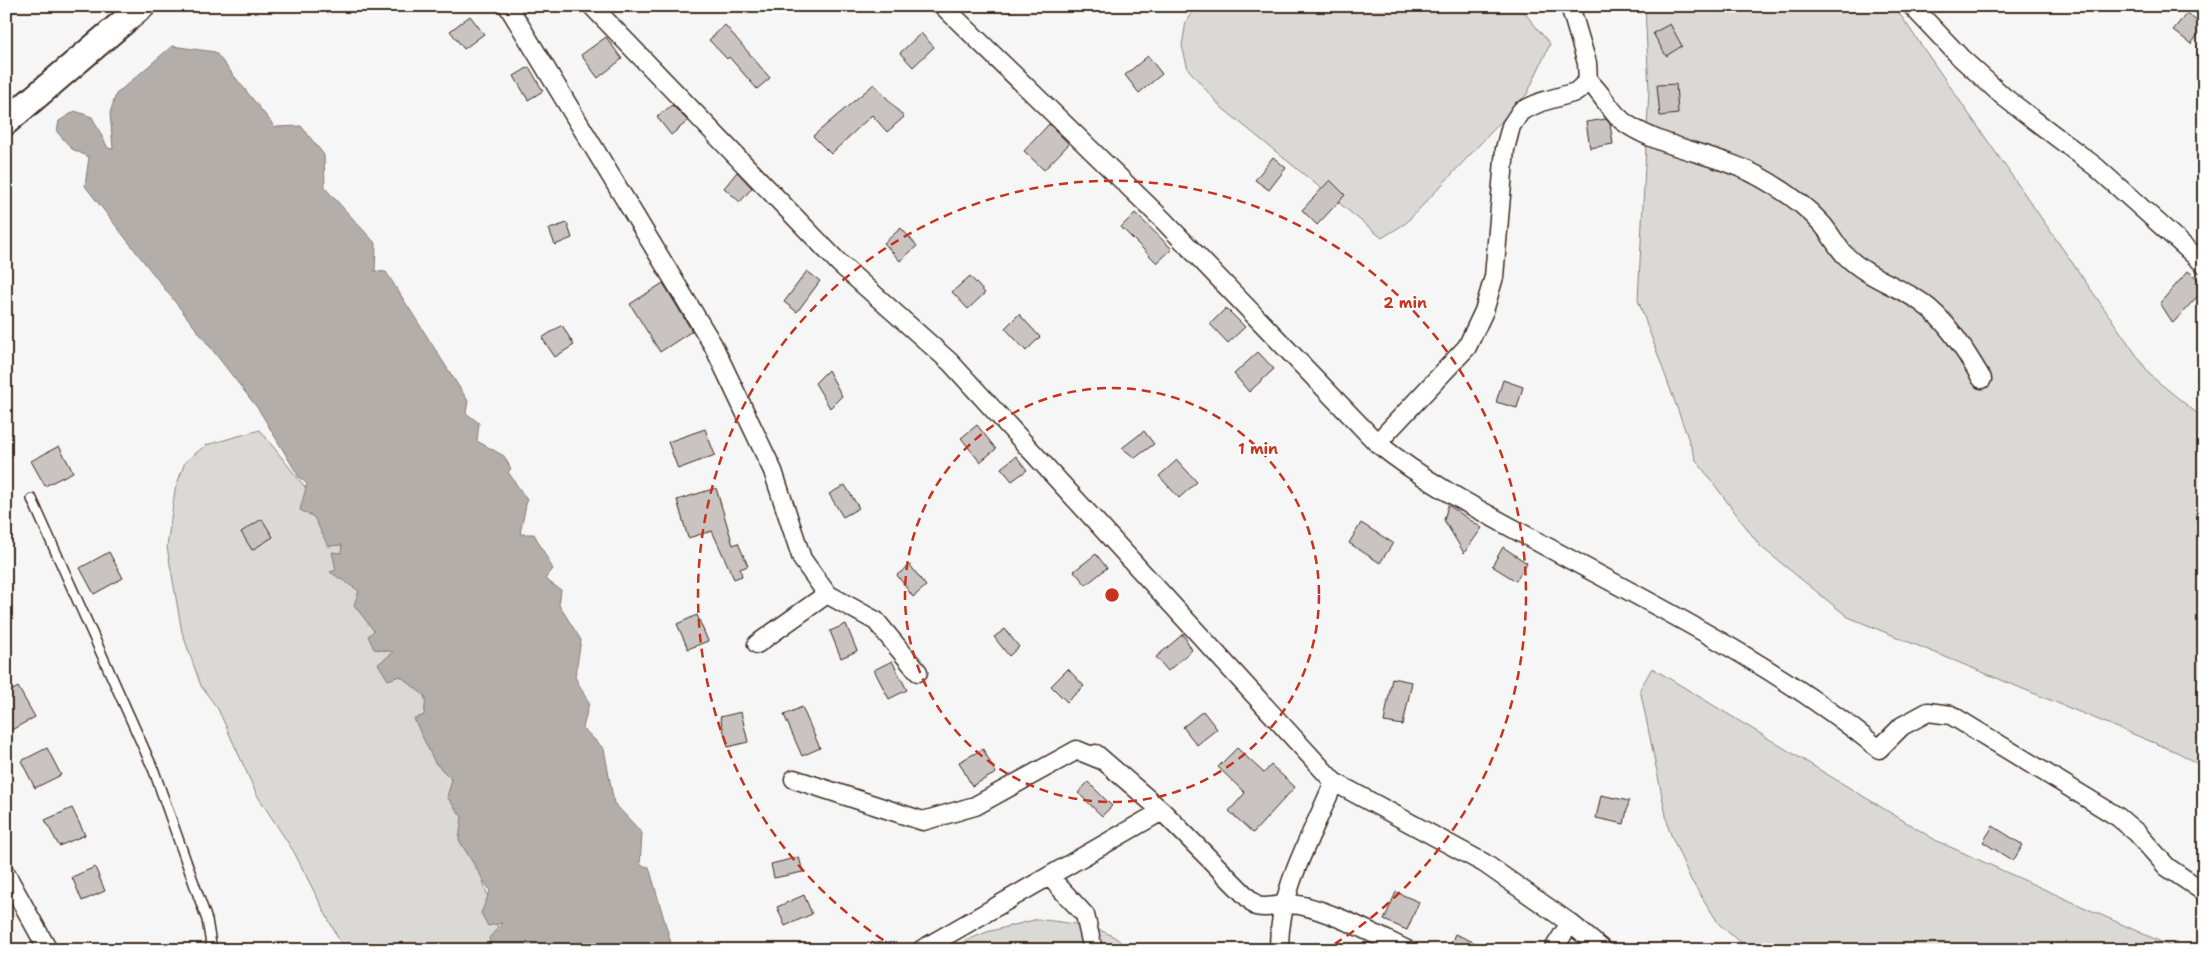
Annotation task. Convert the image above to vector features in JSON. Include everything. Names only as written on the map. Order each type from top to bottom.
[{"type":"street","points":[[6,122],[142,6]]},
{"type":"street","points":[[508,6],[713,345],[773,470],[802,559],[827,594],[876,621],[918,672]]},
{"type":"street","points":[[592,6],[840,264],[950,362],[1334,782],[1484,863],[1570,923],[1603,950]]},
{"type":"street","points":[[943,6],[1162,219],[1377,443],[1414,472],[1459,500],[1746,657],[1806,693],[1878,749],[1902,726],[1928,712],[1951,715],[2118,817],[2137,833],[2168,867],[2204,892]]},
{"type":"street","points":[[1570,6],[1587,63],[1588,81],[1597,89],[1615,115],[1628,125],[1656,139],[1712,157],[1757,175],[1799,201],[1822,224],[1844,254],[1873,277],[1920,302],[1943,320],[1982,378]]},
{"type":"street","points":[[1912,6],[1961,58],[2004,97],[2096,167],[2204,264]]},
{"type":"street","points":[[1377,443],[1467,347],[1484,311],[1494,277],[1505,148],[1511,126],[1521,111],[1541,102],[1576,92],[1588,81]]},
{"type":"street","points":[[758,644],[827,594]]},
{"type":"street","points":[[794,779],[923,820],[975,806],[1077,750],[1100,758],[1162,811],[1256,906],[1265,908],[1283,904],[1297,904],[1317,910],[1407,950]]},
{"type":"street","points":[[1279,950],[1279,927],[1283,904],[1334,782]]},
{"type":"street","points":[[921,950],[1162,811]]},
{"type":"street","points":[[6,874],[48,950]]},
{"type":"street","points":[[1049,876],[1085,915],[1093,950]]},
{"type":"street","points":[[1553,950],[1570,923]]},
{"type":"lane","points":[[32,499],[154,771],[207,920],[212,950]]},
{"type":"shaded area","points":[[1196,6],[1519,6],[1550,44],[1527,94],[1406,223],[1382,238],[1221,107],[1188,69],[1182,46],[1186,21]]},
{"type":"shaded area","points":[[1645,6],[1894,6],[2151,376],[2204,419],[2204,768],[2179,753],[1848,617],[1760,546],[1696,460],[1638,300],[1649,90]]},
{"type":"shaded area","points":[[172,46],[215,52],[275,127],[301,126],[324,155],[325,188],[376,244],[375,271],[386,272],[468,401],[466,413],[479,423],[477,441],[504,456],[511,469],[508,472],[527,500],[520,534],[534,534],[553,569],[545,579],[561,590],[559,605],[581,640],[575,677],[589,703],[583,728],[604,749],[614,803],[642,833],[640,865],[649,867],[673,950],[492,950],[489,938],[502,923],[488,926],[481,913],[490,891],[459,840],[462,817],[447,797],[452,780],[435,763],[414,719],[424,715],[426,697],[400,676],[388,680],[378,664],[394,652],[374,649],[368,636],[374,631],[354,605],[359,591],[330,572],[336,570],[332,552],[341,553],[342,545],[328,546],[314,517],[300,510],[307,484],[299,477],[259,410],[85,186],[89,157],[72,149],[57,132],[59,121],[75,111],[92,117],[108,148],[113,149],[110,113],[116,94]]},
{"type":"shaded area","points":[[260,430],[393,599],[505,950],[344,950],[294,852],[257,795],[218,709],[201,686],[182,632],[167,547],[175,490],[185,462],[206,445]]},
{"type":"shaded area","points":[[1652,668],[1937,841],[2179,950],[1758,950],[1737,940],[1719,924],[1691,880],[1669,830],[1640,689]]},
{"type":"shaded area","points":[[1038,919],[1100,930],[1111,935],[1127,950],[943,950],[987,932]]},
{"type":"building","points":[[2187,13],[2204,27],[2191,44],[2173,30]]},
{"type":"building","points":[[470,16],[484,34],[464,49],[450,31]]},
{"type":"building","points":[[1670,24],[1682,46],[1666,56],[1653,33]]},
{"type":"building","points":[[725,25],[770,78],[757,89],[729,57],[727,59],[709,40]]},
{"type":"building","points":[[921,33],[934,47],[913,67],[900,53]]},
{"type":"building","points":[[606,37],[622,59],[598,78],[581,55]]},
{"type":"building","points":[[1148,56],[1162,74],[1139,93],[1125,75]]},
{"type":"building","points":[[529,67],[543,91],[528,100],[514,76]]},
{"type":"building","points":[[874,84],[904,117],[887,132],[872,115],[831,154],[813,136]]},
{"type":"building","points":[[1676,84],[1678,114],[1660,116],[1657,85]]},
{"type":"building","points":[[672,105],[688,121],[671,135],[657,117]]},
{"type":"building","points":[[1606,119],[1610,124],[1613,144],[1590,148],[1586,122]]},
{"type":"building","points":[[1049,124],[1069,144],[1044,170],[1024,151]]},
{"type":"building","points":[[1273,157],[1286,168],[1269,190],[1255,180]]},
{"type":"building","points":[[737,172],[752,188],[740,202],[724,188]]},
{"type":"building","points":[[1330,180],[1345,195],[1317,225],[1302,210]]},
{"type":"building","points":[[1135,213],[1172,249],[1157,263],[1121,227]]},
{"type":"building","points":[[567,223],[572,238],[555,245],[549,229]]},
{"type":"building","points":[[901,228],[917,246],[900,261],[884,243]]},
{"type":"building","points":[[807,271],[820,281],[797,312],[784,302]]},
{"type":"building","points":[[2188,271],[2204,284],[2204,289],[2173,323],[2160,303]]},
{"type":"building","points":[[970,276],[985,293],[968,309],[952,292]]},
{"type":"building","points":[[663,283],[692,331],[660,352],[630,304]]},
{"type":"building","points":[[1226,308],[1245,327],[1228,343],[1210,324]]},
{"type":"building","points":[[1019,314],[1040,337],[1026,351],[1005,328]]},
{"type":"building","points":[[562,325],[574,345],[555,357],[542,338]]},
{"type":"building","points":[[1258,352],[1274,369],[1249,392],[1234,374]]},
{"type":"building","points":[[828,370],[842,396],[830,408],[815,383]]},
{"type":"building","points":[[1503,380],[1523,387],[1517,408],[1496,402]]},
{"type":"building","points":[[977,425],[996,449],[980,462],[961,438]]},
{"type":"building","points":[[705,429],[715,455],[678,469],[668,442]]},
{"type":"building","points":[[1144,431],[1154,444],[1135,458],[1122,448]]},
{"type":"building","points":[[59,446],[73,472],[45,486],[31,461]]},
{"type":"building","points":[[1016,456],[1027,470],[1012,481],[1001,468]]},
{"type":"building","points":[[1177,460],[1197,482],[1179,498],[1159,476]]},
{"type":"building","points":[[845,485],[859,508],[843,517],[829,494]]},
{"type":"building","points":[[716,488],[733,545],[738,543],[748,566],[740,569],[742,576],[734,579],[712,531],[688,538],[677,500]]},
{"type":"building","points":[[1448,505],[1482,528],[1464,553],[1444,520]]},
{"type":"building","points":[[262,519],[273,537],[252,550],[241,532]]},
{"type":"building","points":[[1361,523],[1393,543],[1380,563],[1349,543]]},
{"type":"building","points":[[1503,547],[1527,563],[1516,581],[1492,566]]},
{"type":"building","points":[[109,552],[123,578],[94,594],[80,568]]},
{"type":"building","points":[[1096,554],[1107,568],[1086,585],[1074,571]]},
{"type":"building","points":[[910,565],[926,586],[913,597],[897,575]]},
{"type":"building","points":[[697,615],[708,641],[688,649],[677,624]]},
{"type":"building","points":[[846,624],[857,651],[841,658],[830,631]]},
{"type":"building","points":[[1005,629],[1019,647],[1009,656],[994,637]]},
{"type":"building","points":[[1183,634],[1192,650],[1168,671],[1156,657]]},
{"type":"building","points":[[892,661],[907,690],[889,699],[874,670]]},
{"type":"building","points":[[1068,669],[1084,686],[1067,702],[1051,686]]},
{"type":"building","points":[[1392,678],[1412,682],[1403,725],[1384,722]]},
{"type":"building","points":[[18,687],[35,717],[6,733],[6,694]]},
{"type":"building","points":[[802,707],[820,748],[802,756],[784,715]]},
{"type":"building","points":[[1203,711],[1217,729],[1197,745],[1183,727]]},
{"type":"building","points":[[741,712],[748,742],[728,747],[720,717]]},
{"type":"building","points":[[47,748],[61,775],[35,788],[21,761]]},
{"type":"building","points":[[1237,748],[1264,773],[1271,765],[1295,787],[1253,833],[1229,811],[1245,793],[1218,767]]},
{"type":"building","points":[[983,749],[996,773],[972,786],[959,762]]},
{"type":"building","points":[[1088,782],[1112,806],[1102,816],[1078,793]]},
{"type":"building","points":[[1601,795],[1629,801],[1624,824],[1596,818]]},
{"type":"building","points":[[72,808],[85,835],[59,846],[45,820]]},
{"type":"building","points":[[1993,826],[2023,845],[2013,861],[1983,842]]},
{"type":"building","points":[[799,857],[803,872],[774,878],[771,864]]},
{"type":"building","points":[[95,867],[105,891],[82,901],[72,877]]},
{"type":"building","points":[[1396,892],[1419,902],[1407,930],[1384,920]]},
{"type":"building","points":[[804,895],[812,914],[785,926],[777,907]]},
{"type":"building","points":[[1455,934],[1492,950],[1448,950]]}]
